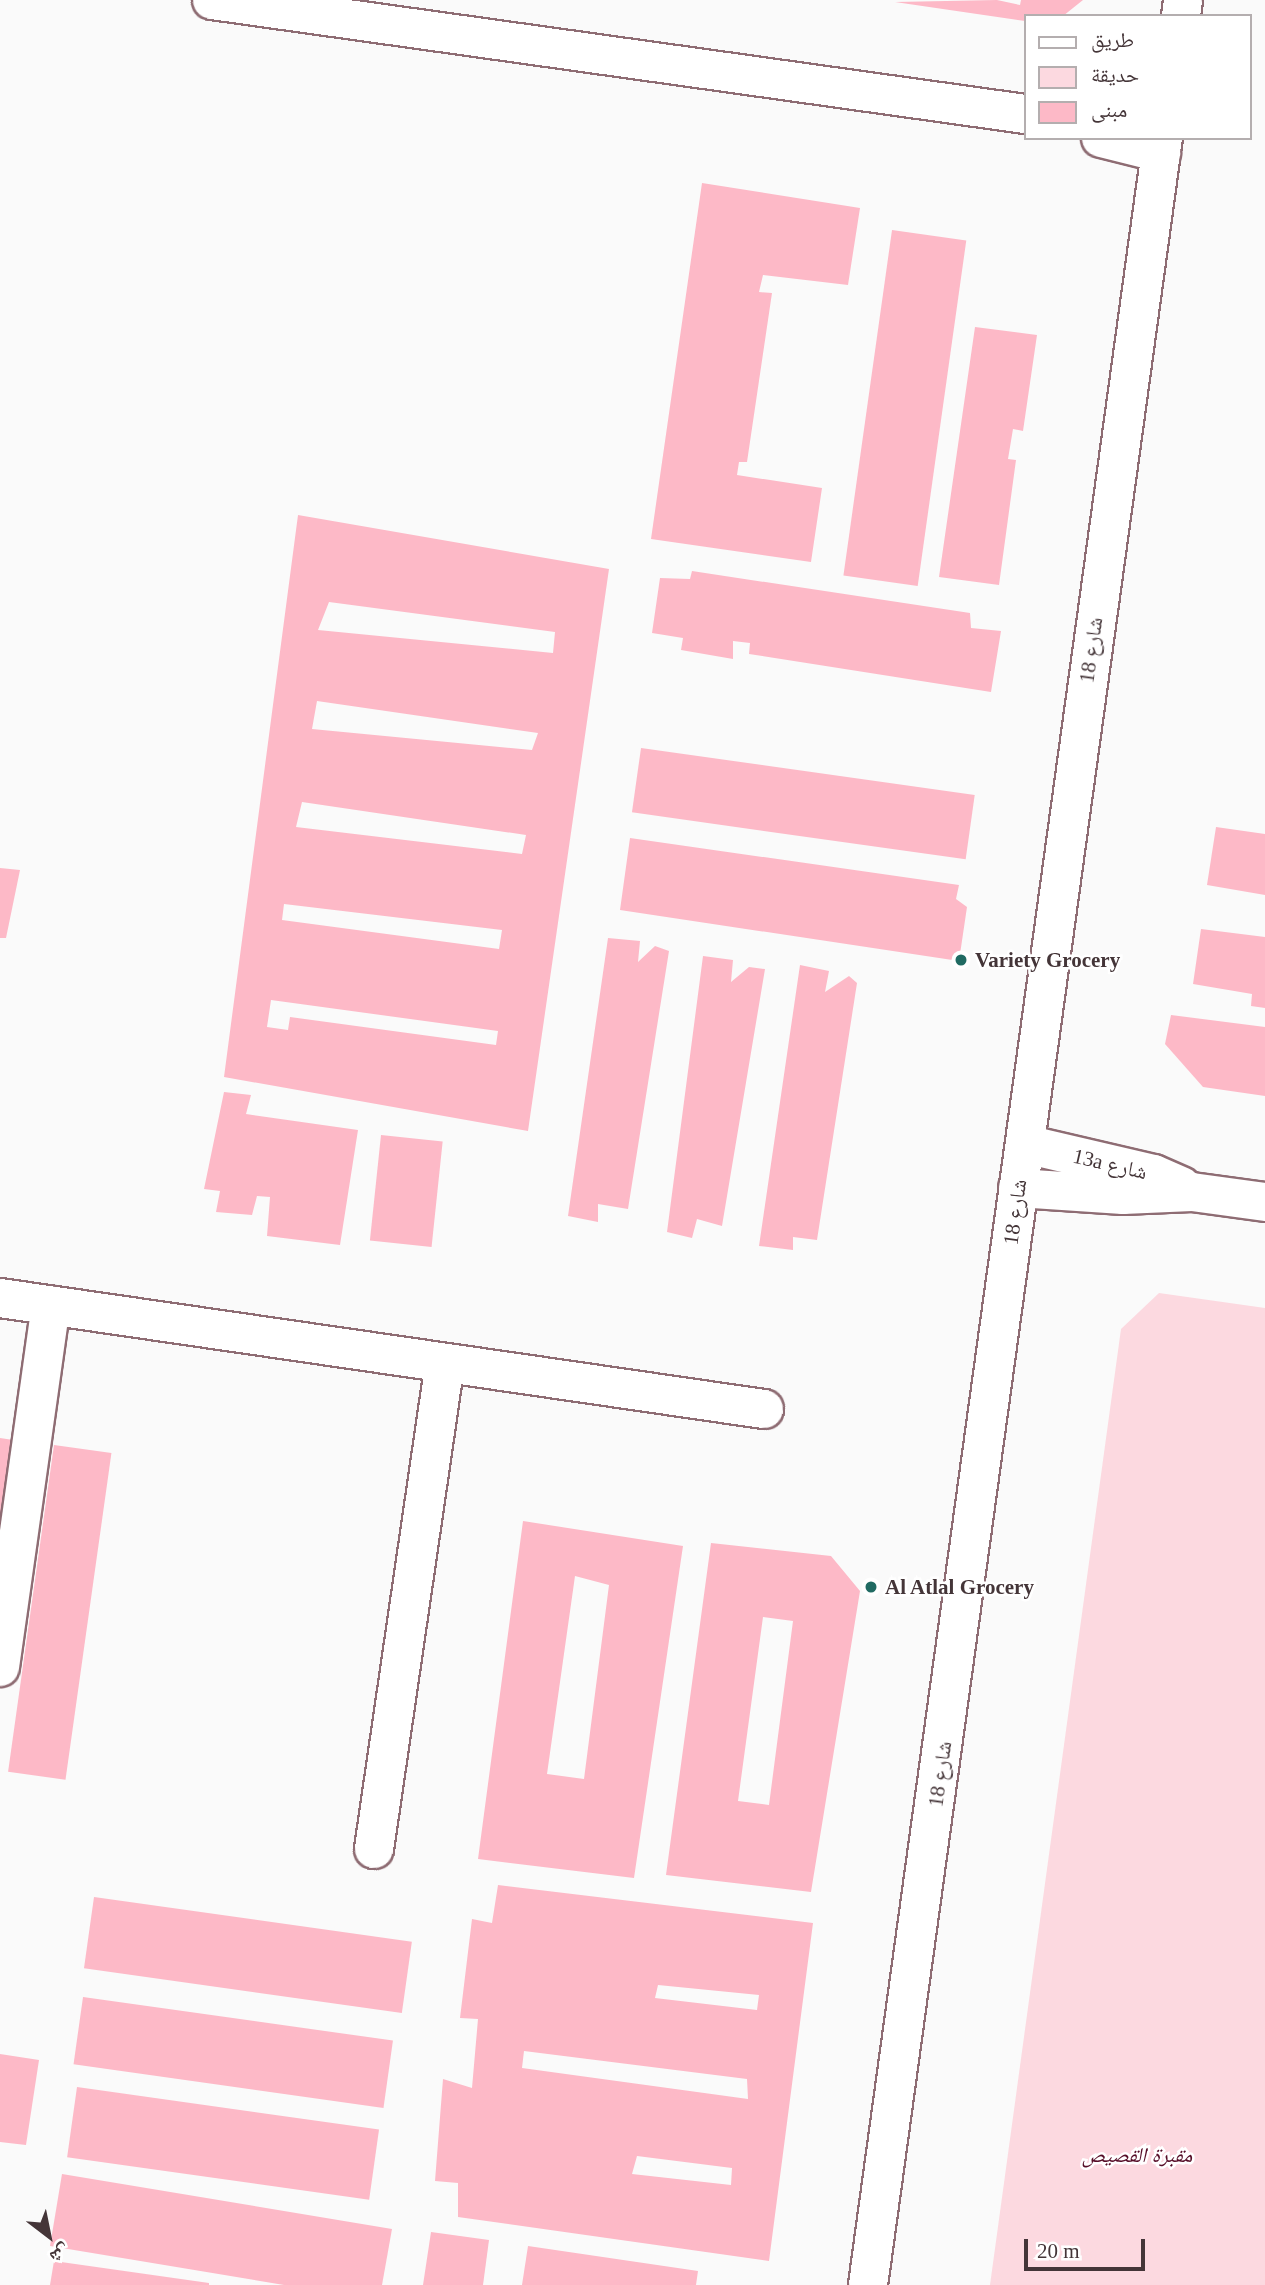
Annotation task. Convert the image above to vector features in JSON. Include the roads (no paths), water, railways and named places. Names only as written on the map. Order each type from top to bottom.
[{"type":"street","points":[[212,0],[1024,114]]},
{"type":"street","points":[[1116,140],[1162,146]]},
{"type":"street","name":"شارع 18","points":[[868,2285],[1162,146]]},
{"type":"street","name":"13a شارع","points":[[1025,1144],[1154,1174],[1192,1192]]},
{"type":"street","name":"13a شارع","points":[[1018,1188],[1123,1195],[1192,1192],[1265,1202]]},
{"type":"street","points":[[0,1298],[445,1365],[764,1409]]},
{"type":"street","points":[[0,1667],[51,1306]]},
{"type":"street","points":[[374,1849],[445,1365]]},
{"type":"place","name":"Variety Grocery","points":[[961,960]]},
{"type":"place","name":"Al Atlal Grocery","points":[[871,1587]]},
{"type":"park label","name":"مقبرة القصيص","points":[[1137,2155]]}]
